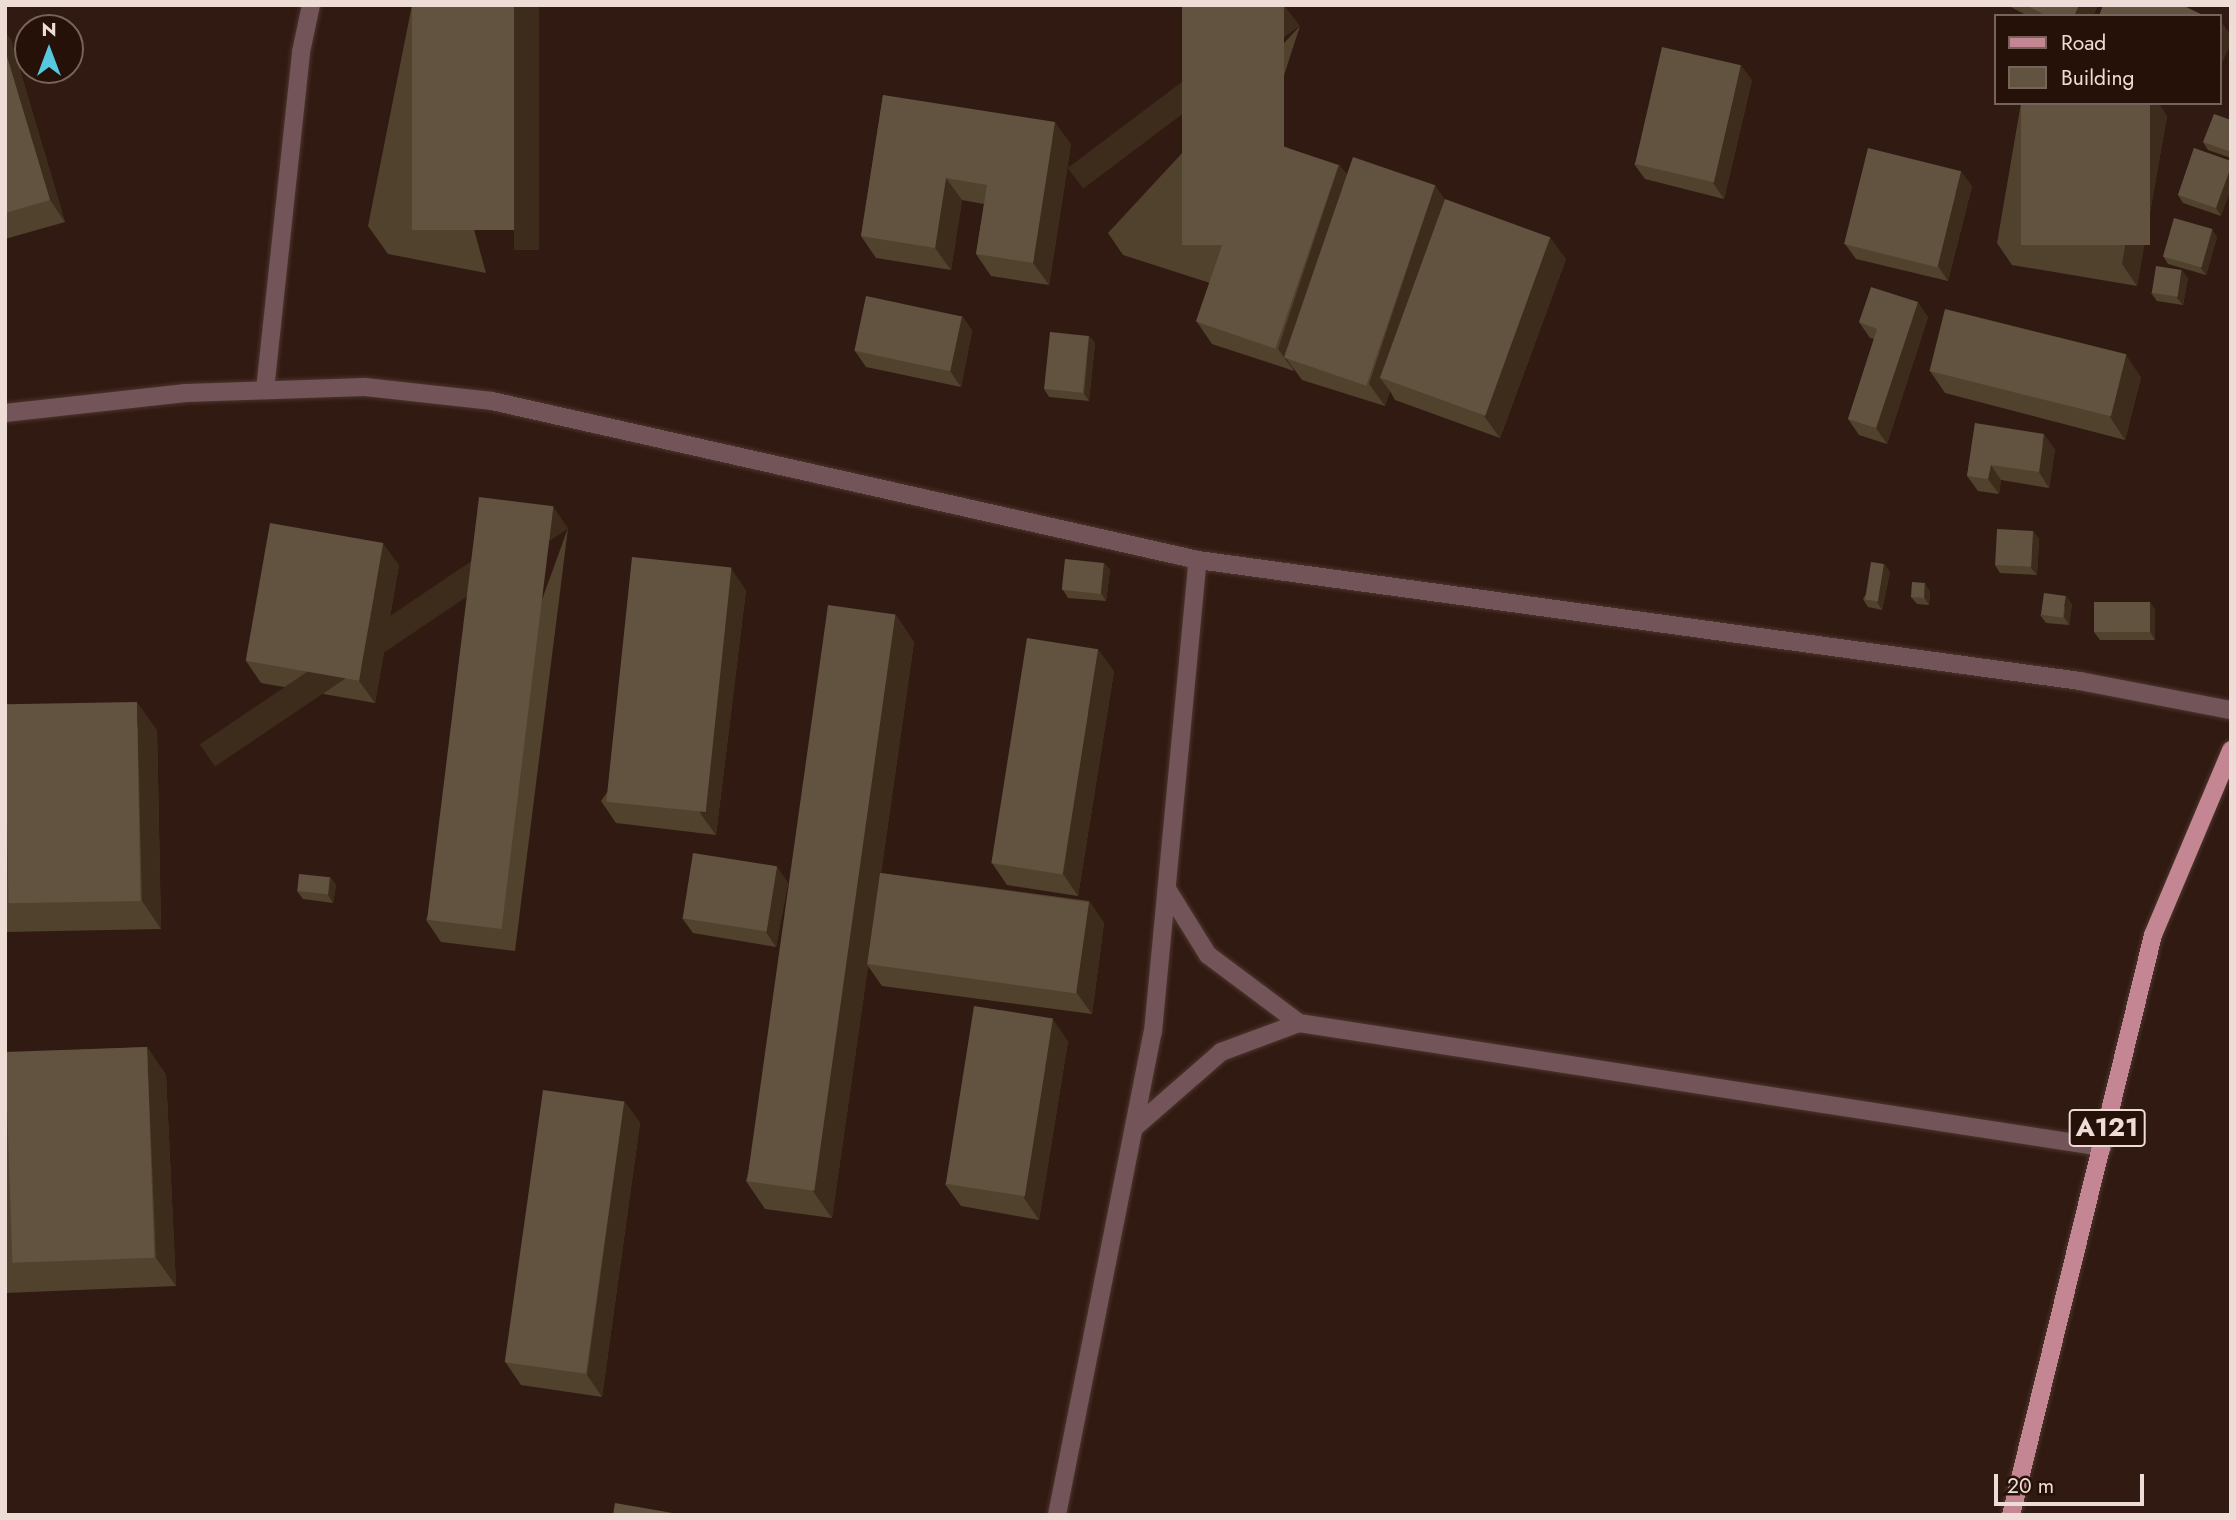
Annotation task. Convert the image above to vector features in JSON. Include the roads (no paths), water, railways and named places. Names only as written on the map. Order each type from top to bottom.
[{"type":"main road","name":"A121","points":[[2011,1515],[2153,935],[2231,750]]},
{"type":"street","points":[[265,390],[301,52],[311,5]]},
{"type":"street","points":[[5,413],[186,393],[365,387],[492,401],[1198,561],[2080,681],[2231,710]]},
{"type":"street","points":[[1057,1515],[1153,1032],[1198,561]]},
{"type":"street","points":[[1167,889],[1208,956],[1298,1023],[2102,1147]]},
{"type":"street","points":[[1134,1128],[1221,1052],[1298,1023]]}]
